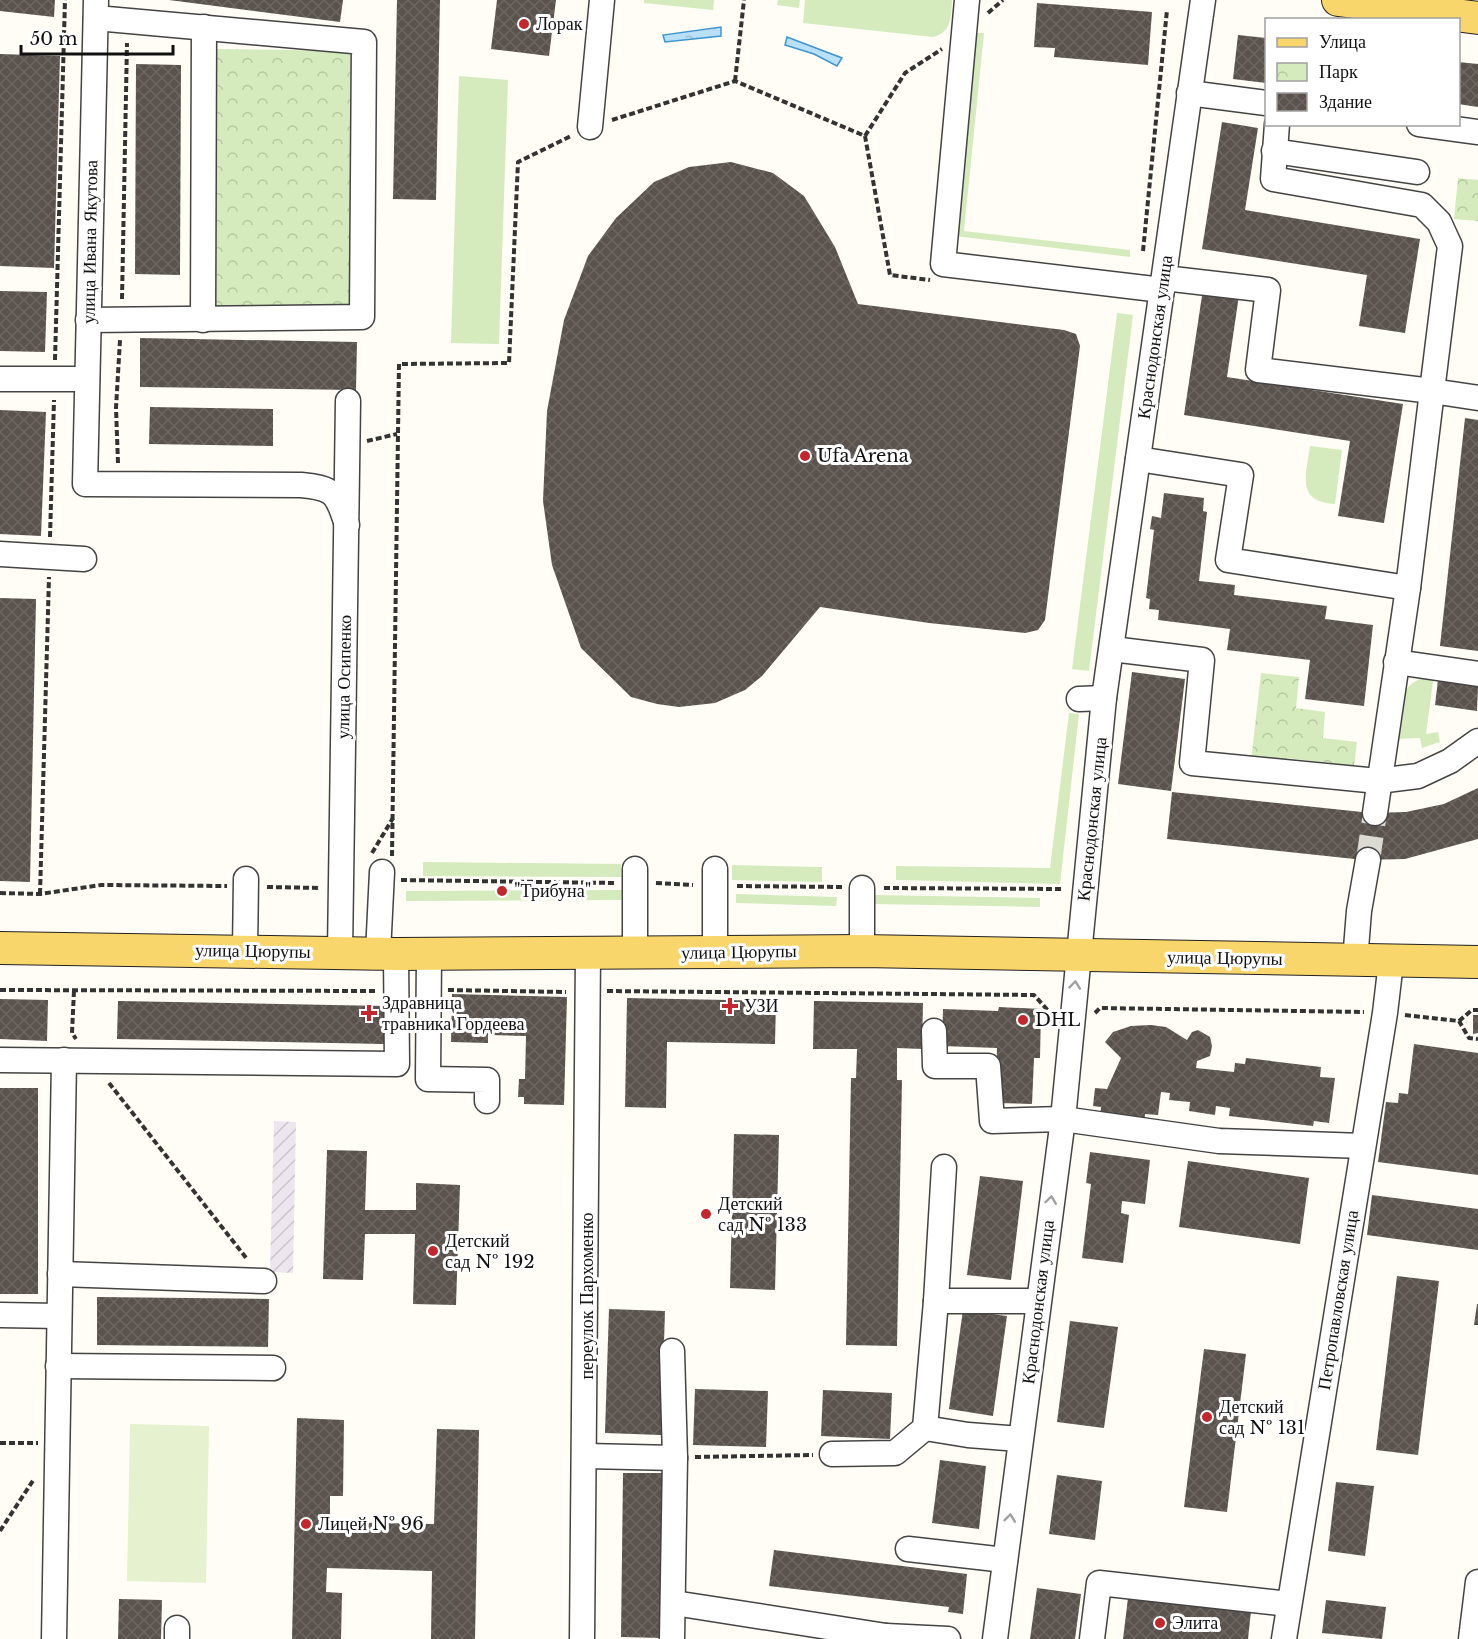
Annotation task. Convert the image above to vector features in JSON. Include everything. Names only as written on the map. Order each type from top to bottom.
[{"type":"main road","points":[[1338,0],[1462,18]]},
{"type":"main road","name":"улица Цюрупы","points":[[0,948],[588,954],[862,951],[1478,962]]},
{"type":"street","points":[[590,128],[602,0]]},
{"type":"street","points":[[967,0],[943,264],[1155,284],[1268,290],[1258,370],[1478,398]]},
{"type":"street","name":"Краснодонская улица","points":[[995,1639],[1063,1119],[1104,698],[1138,459],[1155,284],[1203,0]]},
{"type":"street","points":[[88,320],[362,317],[364,42],[128,20],[96,9]]},
{"type":"street","name":"улица Ивана Якутова","points":[[96,9],[85,484],[301,485],[325,488],[339,499],[346,525]]},
{"type":"street","points":[[203,320],[204,27]]},
{"type":"street","points":[[1189,93],[1265,104]]},
{"type":"street","points":[[1277,126],[1273,179],[1422,206],[1439,222],[1450,246],[1408,588],[1375,813]]},
{"type":"street","points":[[1434,126],[1478,132]]},
{"type":"street","points":[[1274,151],[1418,172]]},
{"type":"street","points":[[0,379],[87,379]]},
{"type":"street","name":"улица Осипенко","points":[[340,952],[348,401]]},
{"type":"street","points":[[1138,459],[1241,475],[1228,560],[1408,588]]},
{"type":"street","points":[[0,554],[84,559]]},
{"type":"street","points":[[1112,649],[1202,660],[1192,763],[1378,781],[1418,776],[1450,761],[1478,741]]},
{"type":"street","points":[[1396,662],[1478,674]]},
{"type":"street","points":[[1078,699],[1104,698]]},
{"type":"street","points":[[1355,961],[1359,911],[1368,860]]},
{"type":"street","points":[[635,954],[636,876]]},
{"type":"street","points":[[715,877],[715,952]]},
{"type":"street","points":[[0,1060],[398,1064],[396,991],[387,953],[385,878]]},
{"type":"street","points":[[245,951],[246,883]]},
{"type":"street","points":[[862,888],[862,951]]},
{"type":"street","points":[[429,953],[428,1079],[487,1080],[487,1101]]},
{"type":"street","name":"переулок Пархоменко","points":[[582,1639],[586,1456],[588,954]]},
{"type":"street","name":"Петропавловская улица","points":[[1284,1639],[1385,1013],[1391,962]]},
{"type":"street","points":[[934,1031],[935,1066],[988,1066],[992,1121],[1063,1119],[1219,1141],[1363,1146]]},
{"type":"street","points":[[54,1639],[64,1060]]},
{"type":"street","points":[[832,1454],[895,1452],[925,1428],[944,1167]]},
{"type":"street","points":[[60,1274],[264,1281]]},
{"type":"street","points":[[936,1301],[1038,1301]]},
{"type":"street","points":[[0,1315],[59,1316]]},
{"type":"street","points":[[672,1351],[675,1458],[672,1639]]},
{"type":"street","points":[[58,1366],[273,1368]]},
{"type":"street","points":[[925,1428],[968,1435],[1020,1439]]},
{"type":"street","points":[[586,1456],[675,1458]]},
{"type":"street","points":[[908,1548],[1005,1560]]},
{"type":"street","points":[[1471,1639],[1478,1582]]},
{"type":"street","points":[[1092,1639],[1099,1583],[1289,1604]]},
{"type":"street","points":[[674,1603],[886,1637],[948,1639]]},
{"type":"path","points":[[39,894],[65,0]]},
{"type":"path","points":[[735,81],[744,0]]},
{"type":"path","points":[[938,281],[890,275],[865,136],[905,73],[964,35],[1003,0]]},
{"type":"path","points":[[1155,284],[1167,10]]},
{"type":"path","points":[[128,20],[122,320],[116,408],[117,463],[128,463]]},
{"type":"path","points":[[865,136],[735,81],[590,128],[518,162],[509,363],[399,363],[395,770],[385,878],[715,877],[862,888],[1063,891],[1065,880]]},
{"type":"path","points":[[348,445],[397,434]]},
{"type":"path","points":[[0,893],[39,894],[100,885],[246,883],[335,889],[341,885]]},
{"type":"path","points":[[429,989],[1034,995],[1054,1017]]},
{"type":"path","points":[[0,990],[396,991]]},
{"type":"path","points":[[74,991],[72,1033],[264,1281]]},
{"type":"path","points":[[1088,1021],[1100,1008],[1385,1013],[1459,1021],[1472,1010],[1478,1010]]},
{"type":"path","points":[[1459,1021],[1469,1038],[1478,1039]]},
{"type":"path","points":[[0,1443],[57,1443]]},
{"type":"path","points":[[0,1531],[57,1443]]},
{"type":"path","points":[[675,1458],[832,1454]]},
{"type":"shaded area","points":[[274,1121],[296,1122],[293,1273],[270,1272]]},
{"type":"green space","points":[[644,0],[714,0],[713,10],[644,3]]},
{"type":"green space","points":[[778,0],[800,0],[799,8],[777,5]]},
{"type":"green space","points":[[805,0],[952,0],[951,18],[944,32],[933,37],[803,23]]},
{"type":"green space","points":[[976,33],[984,33],[964,231],[1130,250],[1130,257],[955,236]]},
{"type":"green space","points":[[217,49],[354,51],[350,310],[213,308]]},
{"type":"green space","points":[[459,76],[508,80],[499,344],[451,343]]},
{"type":"green space","points":[[1458,178],[1478,180],[1478,221],[1454,219]]},
{"type":"green space","points":[[1117,313],[1133,315],[1089,671],[1072,669]]},
{"type":"green space","points":[[1310,446],[1342,450],[1335,504],[1314,498],[1309,492],[1306,477]]},
{"type":"green space","points":[[1261,673],[1299,677],[1296,708],[1325,712],[1323,738],[1357,742],[1354,766],[1287,758],[1286,765],[1251,761]]},
{"type":"green space","points":[[1434,674],[1426,734],[1438,732],[1440,742],[1422,748],[1420,738],[1396,739],[1400,706],[1406,690],[1421,678]]},
{"type":"green space","points":[[1069,713],[1079,714],[1060,884],[896,880],[896,866],[1050,868]]},
{"type":"green space","points":[[423,862],[621,864],[621,877],[423,876]]},
{"type":"green space","points":[[732,865],[822,867],[822,882],[732,880]]},
{"type":"green space","points":[[622,890],[621,900],[406,901],[406,891]]},
{"type":"green space","points":[[736,894],[837,897],[836,906],[736,903]]},
{"type":"green space","points":[[874,895],[1040,898],[1040,907],[874,904]]},
{"type":"green space","points":[[130,1424],[209,1426],[206,1583],[127,1581]]},
{"type":"water","points":[[721,27],[721,36],[665,42],[663,35]]},
{"type":"water","points":[[787,37],[842,58],[837,66],[814,54],[785,45]]},
{"type":"building","points":[[0,0],[55,0],[54,17],[0,11]]},
{"type":"building","points":[[169,0],[343,0],[340,22]]},
{"type":"building","points":[[397,0],[440,0],[436,200],[393,199]]},
{"type":"building","name":"Лорак","points":[[497,0],[556,0],[549,56],[491,49]]},
{"type":"building","points":[[1037,3],[1152,12],[1148,65],[1054,57],[1055,48],[1034,47]]},
{"type":"building","points":[[1238,35],[1265,38],[1265,83],[1233,79]]},
{"type":"building","points":[[0,54],[60,56],[54,268],[0,266]]},
{"type":"building","points":[[1460,62],[1478,64],[1478,107],[1460,104]]},
{"type":"building","points":[[136,64],[181,65],[180,275],[135,274]]},
{"type":"building","points":[[1222,122],[1258,128],[1245,210],[1420,239],[1405,333],[1359,326],[1367,275],[1202,249]]},
{"type":"building","name":"Ufa Arena","points":[[731,162],[773,173],[804,196],[835,247],[858,304],[1064,330],[1076,334],[1080,346],[1045,620],[1038,630],[1025,633],[929,623],[820,607],[762,676],[745,690],[715,703],[679,707],[631,697],[581,648],[552,565],[543,501],[547,411],[564,320],[588,256],[616,218],[654,182],[689,167]]},
{"type":"building","points":[[1203,289],[1239,295],[1227,377],[1403,404],[1384,523],[1338,516],[1350,441],[1184,415]]},
{"type":"building","points":[[0,291],[47,292],[45,352],[0,351]]},
{"type":"building","points":[[140,338],[357,342],[356,390],[140,387]]},
{"type":"building","points":[[150,407],[273,409],[273,446],[149,444]]},
{"type":"building","points":[[0,410],[46,412],[41,536],[0,534]]},
{"type":"building","points":[[1465,418],[1478,420],[1478,651],[1440,646]]},
{"type":"building","points":[[1164,493],[1204,498],[1203,511],[1207,512],[1199,581],[1235,585],[1234,595],[1327,606],[1325,619],[1373,625],[1364,706],[1305,699],[1310,660],[1227,650],[1230,629],[1158,620],[1159,610],[1149,609],[1150,599],[1146,598],[1154,530],[1150,529],[1152,516],[1161,518]]},
{"type":"building","points":[[0,598],[36,599],[30,882],[0,881]]},
{"type":"building","points":[[1132,672],[1185,679],[1171,791],[1118,784]]},
{"type":"building","points":[[1438,680],[1478,686],[1477,711],[1435,705]]},
{"type":"building","points":[[1478,788],[1478,839],[1405,859],[1364,860],[1167,839],[1172,792],[1371,813],[1406,812],[1444,804]]},
{"type":"building","points":[[452,994],[567,997],[564,1105],[524,1104],[524,1097],[518,1097],[519,1079],[525,1079],[526,1036],[488,1035],[488,1043],[451,1042]]},
{"type":"building","points":[[627,998],[776,1001],[775,1044],[667,1042],[666,1108],[625,1107]]},
{"type":"building","points":[[0,999],[48,1000],[47,1041],[0,1039]]},
{"type":"building","points":[[118,1001],[385,1006],[384,1044],[117,1039]]},
{"type":"building","points":[[814,1001],[923,1003],[922,1049],[897,1048],[897,1080],[902,1080],[897,1346],[846,1345],[851,1078],[856,1078],[857,1049],[813,1049]]},
{"type":"building","points":[[999,1007],[1041,1009],[1040,1058],[1034,1058],[1032,1104],[995,1103],[997,1048],[942,1046],[943,1009],[998,1011]]},
{"type":"building","points":[[1473,1015],[1478,1015],[1478,1033],[1473,1034]]},
{"type":"building","points":[[1131,1026],[1166,1027],[1187,1040],[1192,1032],[1198,1030],[1210,1037],[1212,1046],[1210,1056],[1197,1061],[1196,1068],[1234,1072],[1235,1063],[1245,1064],[1246,1058],[1321,1067],[1320,1077],[1335,1078],[1329,1123],[1314,1121],[1313,1126],[1229,1116],[1230,1108],[1216,1106],[1215,1115],[1189,1111],[1190,1102],[1169,1100],[1170,1093],[1161,1092],[1158,1115],[1145,1114],[1144,1126],[1100,1120],[1101,1107],[1093,1106],[1095,1088],[1107,1089],[1121,1058],[1105,1042],[1113,1032]]},
{"type":"building","points":[[1414,1044],[1478,1053],[1478,1175],[1378,1162],[1386,1102],[1398,1103],[1399,1093],[1408,1094]]},
{"type":"building","points":[[0,1088],[38,1088],[38,1294],[0,1294]]},
{"type":"building","points":[[734,1134],[779,1135],[775,1290],[730,1288]]},
{"type":"building","points":[[327,1150],[367,1151],[365,1210],[416,1210],[416,1183],[460,1185],[456,1305],[413,1304],[415,1234],[365,1234],[363,1280],[323,1279]]},
{"type":"building","points":[[1090,1152],[1150,1160],[1145,1204],[1122,1201],[1121,1213],[1129,1215],[1123,1263],[1082,1258],[1091,1184],[1086,1183]]},
{"type":"building","points":[[1188,1161],[1309,1178],[1300,1244],[1179,1227]]},
{"type":"building","points":[[980,1176],[1023,1181],[1011,1280],[967,1275]]},
{"type":"building","points":[[1372,1195],[1478,1209],[1478,1250],[1367,1235]]},
{"type":"building","points":[[1397,1276],[1439,1281],[1418,1455],[1376,1450]]},
{"type":"building","points":[[97,1297],[269,1299],[268,1347],[97,1345]]},
{"type":"building","points":[[1477,1304],[1478,1325],[1474,1325]]},
{"type":"building","points":[[609,1309],[665,1311],[661,1435],[605,1433]]},
{"type":"building","points":[[963,1310],[1007,1316],[993,1416],[949,1409]]},
{"type":"building","points":[[1070,1321],[1118,1327],[1104,1428],[1057,1422]]},
{"type":"building","points":[[1204,1349],[1246,1354],[1227,1512],[1184,1507]]},
{"type":"building","points":[[695,1389],[768,1391],[766,1447],[693,1445]]},
{"type":"building","points":[[823,1390],[892,1393],[890,1439],[821,1436]]},
{"type":"building","points":[[297,1418],[344,1420],[343,1496],[330,1496],[330,1522],[434,1524],[437,1429],[479,1430],[475,1639],[431,1639],[432,1571],[327,1568],[326,1592],[342,1593],[341,1639],[292,1639]]},
{"type":"building","points":[[940,1460],[986,1466],[979,1529],[932,1523]]},
{"type":"building","points":[[623,1473],[665,1473],[663,1638],[621,1637]]},
{"type":"building","points":[[1057,1475],[1102,1481],[1095,1540],[1049,1534]]},
{"type":"building","points":[[1336,1482],[1374,1486],[1365,1556],[1328,1551]]},
{"type":"building","points":[[774,1550],[967,1574],[963,1614],[948,1612],[949,1607],[769,1586]]},
{"type":"building","points":[[1037,1588],[1081,1594],[1075,1639],[1030,1639]]},
{"type":"building","points":[[1128,1598],[1251,1611],[1248,1639],[1123,1639]]},
{"type":"building","points":[[119,1599],[162,1600],[161,1639],[118,1639]]},
{"type":"building","points":[[1326,1600],[1386,1607],[1382,1639],[1322,1633]]},
{"type":"tunnel","points":[[1368,860],[1375,813]]},
{"type":"place","name":"Лорак","points":[[524,24]]},
{"type":"place","name":"Ufa Arena","points":[[805,456]]},
{"type":"place","name":"\"Трибуна\"","points":[[502,891]]},
{"type":"place","name":"УЗИ","points":[[730,1006]]},
{"type":"place","name":"Здравница травника Гордеева","points":[[369,1013]]},
{"type":"place","name":"DHL","points":[[1023,1020]]},
{"type":"place","name":"Детский сад № 133","points":[[706,1214]]},
{"type":"place","name":"Детский сад № 192","points":[[433,1251]]},
{"type":"place","name":"Детский сад № 131","points":[[1207,1417]]},
{"type":"place","name":"Лицей № 96","points":[[306,1524]]},
{"type":"place","name":"Элита","points":[[1160,1623]]}]
